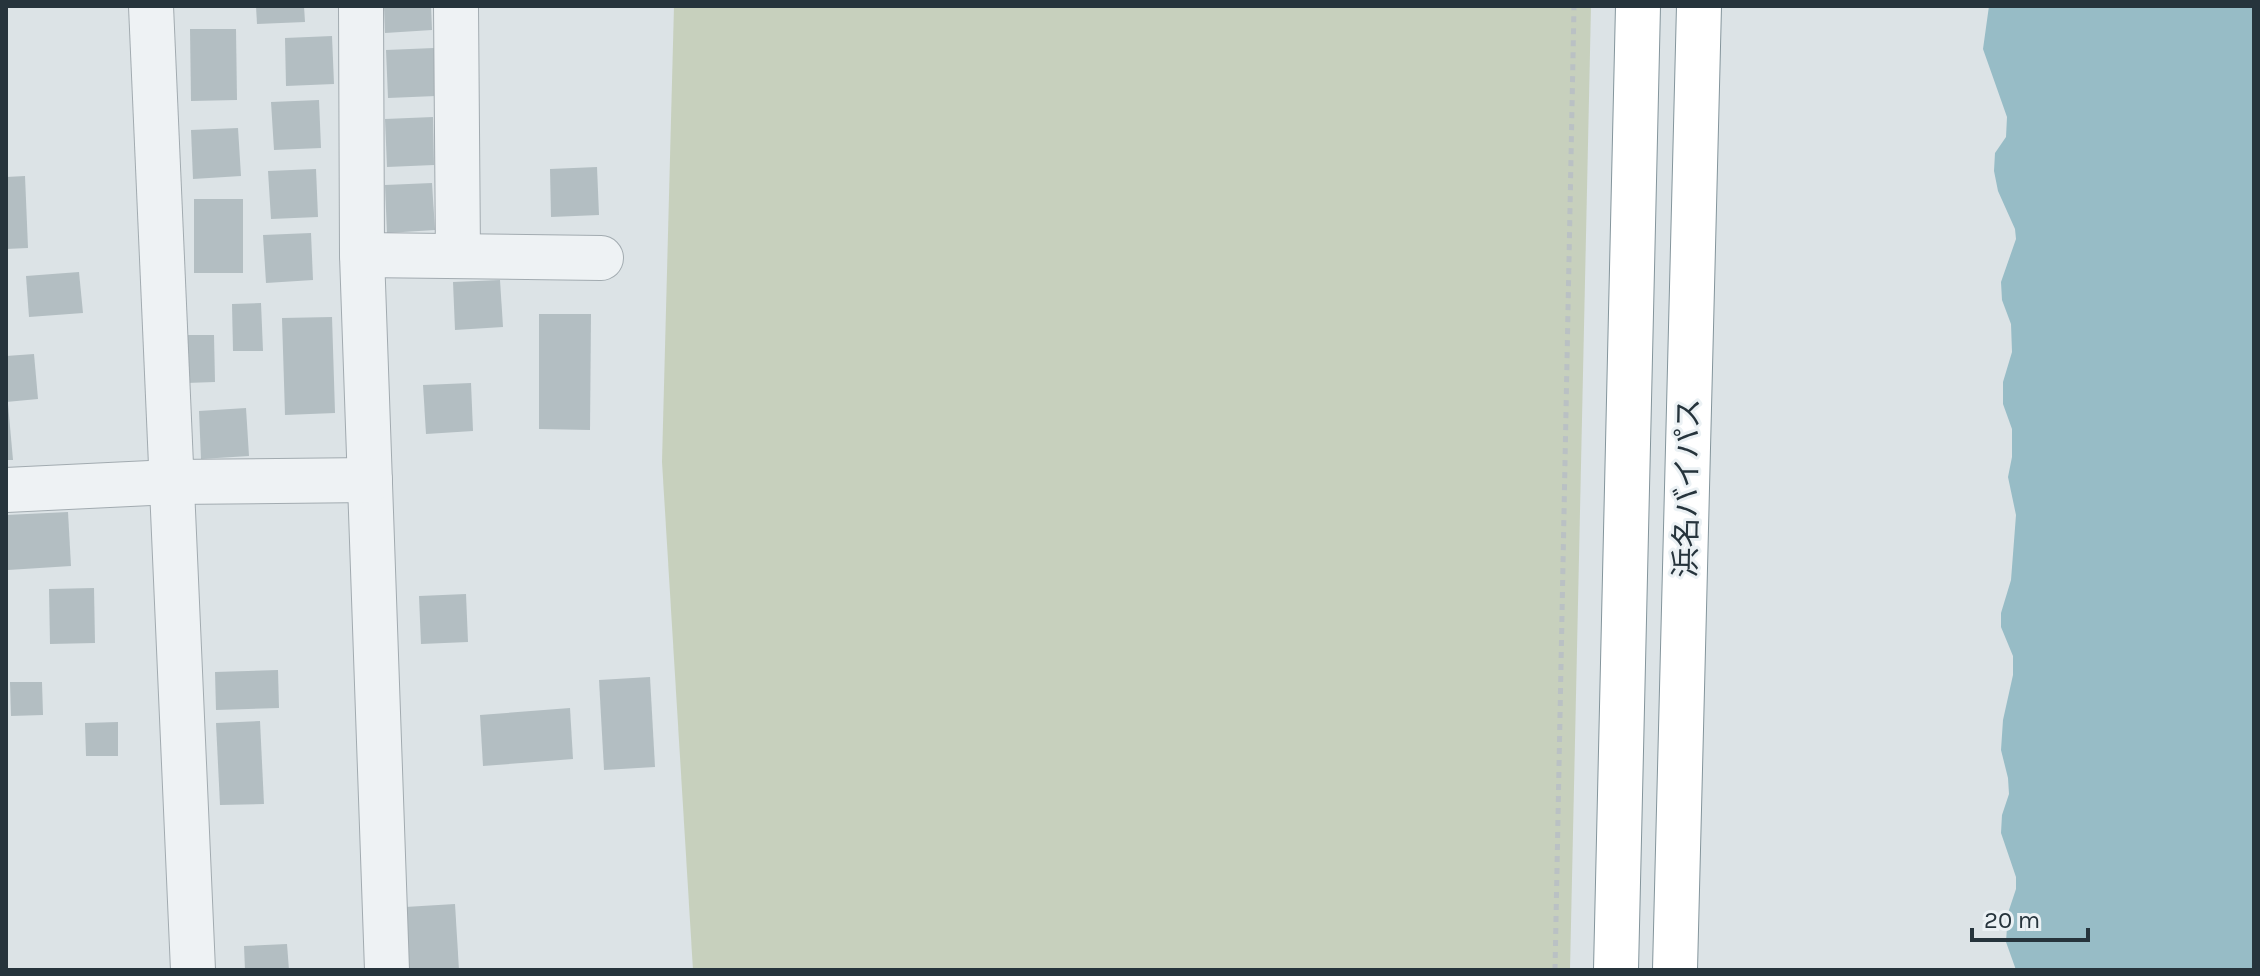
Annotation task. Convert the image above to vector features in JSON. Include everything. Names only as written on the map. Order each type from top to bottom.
[{"type":"highway","name":"浜名バイパス","points":[[1616,970],[1638,6]]},
{"type":"highway","name":"浜名バイパス","points":[[1675,970],[1699,6]]},
{"type":"street","points":[[151,6],[193,970]]},
{"type":"street","points":[[361,6],[362,255],[387,970]]},
{"type":"street","points":[[456,6],[458,256]]},
{"type":"street","points":[[362,255],[601,258]]},
{"type":"street","points":[[6,490],[171,482],[370,480]]},
{"type":"path","points":[[1555,970],[1574,6]]},
{"type":"green space","points":[[674,6],[1591,6],[1570,970],[693,970],[662,462]]},
{"type":"water","points":[[1989,6],[2254,6],[2254,970],[2016,970],[2006,942],[2008,913],[2016,889],[2016,877],[2001,833],[2002,815],[2009,794],[2001,750],[2003,720],[2013,675],[2013,656],[2001,627],[2001,613],[2011,580],[2016,515],[2008,477],[2012,429],[2003,404],[2003,382],[2012,352],[2011,324],[2002,300],[2001,282],[2016,239],[1994,171],[1995,153],[2006,137],[2007,117],[1983,49]]},
{"type":"building","points":[[256,6],[304,6],[305,22],[257,24]]},
{"type":"building","points":[[384,6],[431,6],[432,30],[385,33]]},
{"type":"building","points":[[190,29],[236,29],[237,100],[191,101]]},
{"type":"building","points":[[332,36],[334,84],[286,86],[285,38]]},
{"type":"building","points":[[434,48],[436,96],[388,98],[386,50]]},
{"type":"building","points":[[319,100],[321,148],[274,150],[271,102]]},
{"type":"building","points":[[433,117],[434,165],[387,167],[385,119]]},
{"type":"building","points":[[238,128],[241,176],[193,179],[191,130]]},
{"type":"building","points":[[597,167],[599,215],[551,217],[550,169]]},
{"type":"building","points":[[316,169],[318,217],[271,219],[268,171]]},
{"type":"building","points":[[25,176],[28,248],[6,249],[6,177]]},
{"type":"building","points":[[432,183],[435,230],[387,233],[385,185]]},
{"type":"building","points":[[194,199],[243,199],[243,273],[194,273]]},
{"type":"building","points":[[311,233],[313,280],[266,283],[263,235]]},
{"type":"building","points":[[79,272],[83,313],[29,317],[26,276]]},
{"type":"building","points":[[500,280],[503,327],[455,330],[453,282]]},
{"type":"building","points":[[261,303],[263,351],[233,351],[232,304]]},
{"type":"building","points":[[539,314],[591,314],[590,430],[539,429]]},
{"type":"building","points":[[332,317],[335,413],[285,415],[282,318]]},
{"type":"building","points":[[185,335],[214,335],[215,382],[186,383]]},
{"type":"building","points":[[34,354],[38,399],[6,402],[6,356]]},
{"type":"building","points":[[471,383],[473,431],[426,434],[423,385]]},
{"type":"building","points":[[8,404],[13,460],[6,460]]},
{"type":"building","points":[[246,408],[249,456],[201,459],[199,411]]},
{"type":"building","points":[[68,512],[71,566],[8,570],[6,515]]},
{"type":"building","points":[[94,588],[95,643],[50,644],[49,589]]},
{"type":"building","points":[[466,594],[468,642],[421,644],[419,596]]},
{"type":"building","points":[[278,670],[279,708],[216,710],[215,672]]},
{"type":"building","points":[[650,677],[655,767],[604,770],[599,680]]},
{"type":"building","points":[[10,682],[42,682],[43,715],[11,716]]},
{"type":"building","points":[[570,708],[573,759],[483,766],[480,715]]},
{"type":"building","points":[[260,721],[264,804],[220,805],[216,723]]},
{"type":"building","points":[[118,722],[118,756],[86,756],[85,723]]},
{"type":"building","points":[[455,904],[459,970],[409,970],[405,907]]},
{"type":"building","points":[[287,944],[289,970],[245,970],[244,946]]}]
